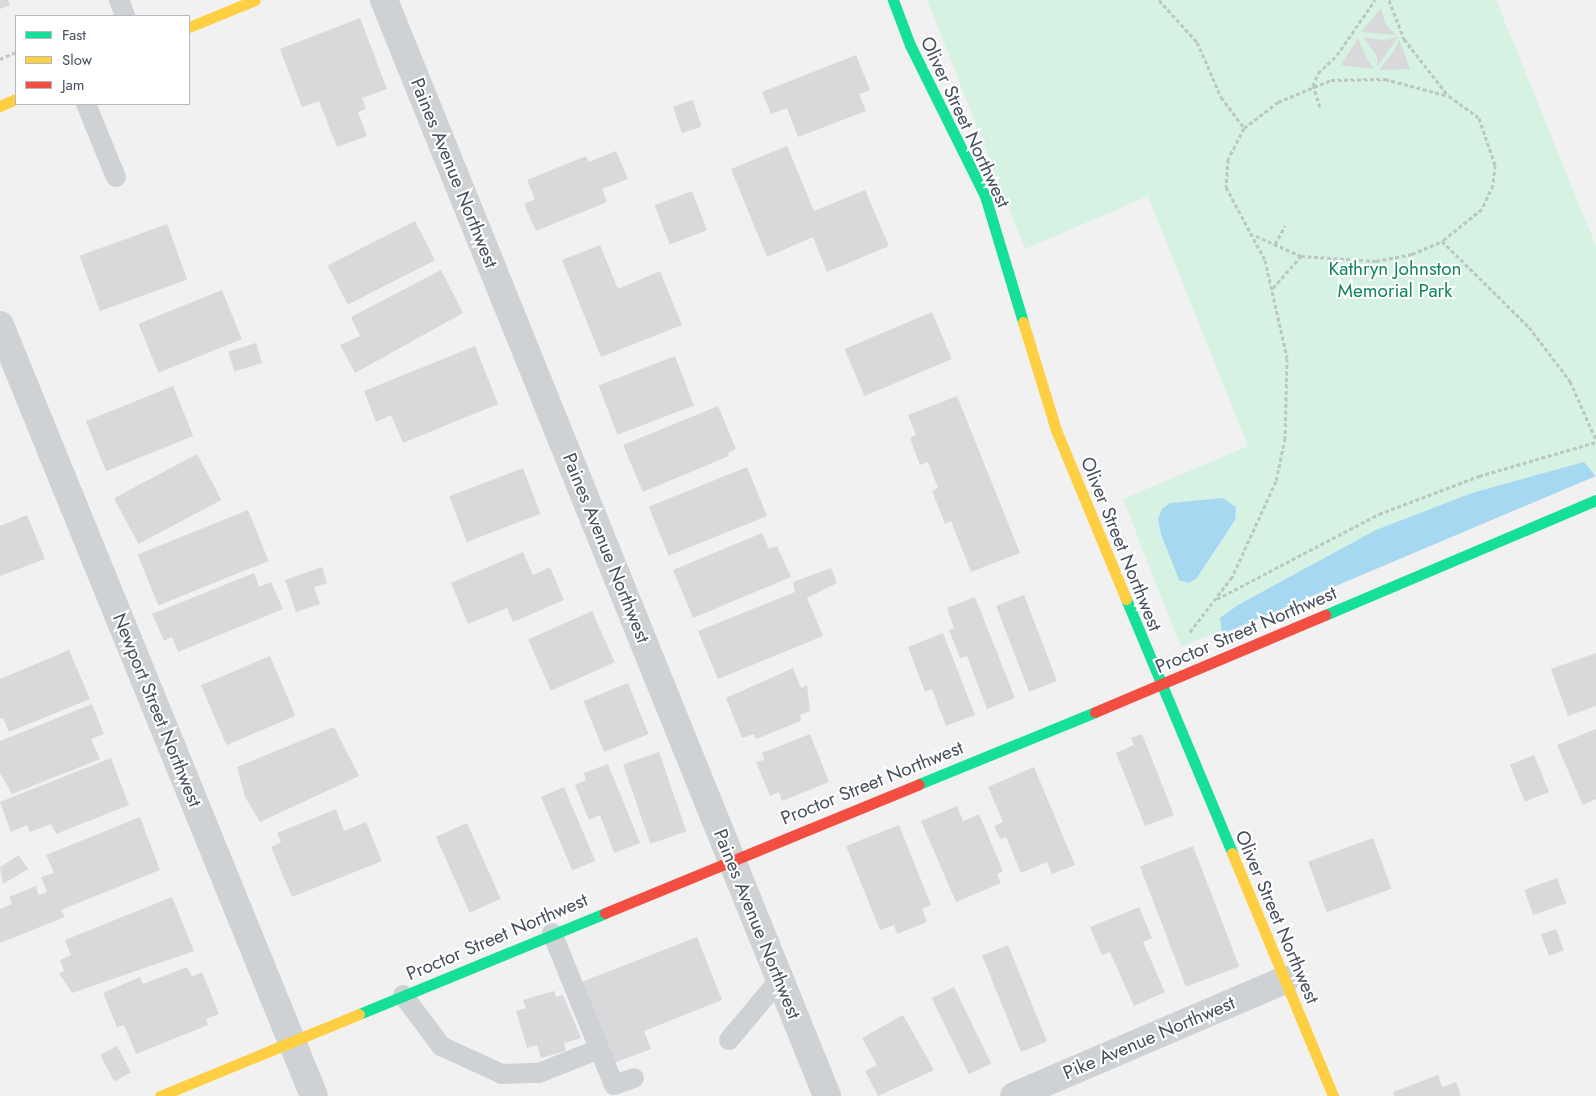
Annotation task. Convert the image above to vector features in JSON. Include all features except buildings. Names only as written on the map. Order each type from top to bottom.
[{"type":"street","points":[[190,27],[255,0]]},
{"type":"street","name":"Paines Avenue Northwest","points":[[384,0],[827,1096]]},
{"type":"street","name":"Oliver Street Northwest","points":[[893,0],[985,196],[1056,430],[1160,685],[1333,1096]]},
{"type":"street","points":[[0,106],[15,99]]},
{"type":"street","name":"Newport Street Northwest","points":[[0,325],[314,1096]]},
{"type":"street","name":"Proctor Street Northwest","points":[[160,1096],[731,858],[1160,685],[1596,500]]},
{"type":"street","name":"Pike Avenue Northwest","points":[[1014,1096],[1285,980]]},
{"type":"lane","points":[[119,0],[125,15]]},
{"type":"lane","points":[[86,105],[116,177]]},
{"type":"lane","points":[[552,933],[614,1086],[634,1078]]},
{"type":"lane","points":[[729,1040],[780,979]]},
{"type":"lane","points":[[403,995],[441,1046],[502,1074],[538,1073],[599,1049]]},
{"type":"path","points":[[1159,0],[1197,42],[1221,97],[1244,128]]},
{"type":"path","points":[[1320,107],[1313,86],[1318,73],[1337,55],[1375,0]]},
{"type":"path","points":[[1256,236],[1301,256],[1376,261],[1412,254],[1442,241],[1482,209],[1493,185],[1495,165],[1479,118],[1449,96],[1404,39],[1389,0]]},
{"type":"path","points":[[0,59],[15,52]]},
{"type":"path","points":[[1186,638],[1232,577],[1262,517],[1284,438],[1286,358],[1273,288],[1256,236],[1226,187],[1228,159],[1244,128],[1278,102],[1313,86],[1359,77],[1413,83],[1449,96]]},
{"type":"path","points":[[1275,244],[1285,226]]},
{"type":"path","points":[[1214,600],[1379,514],[1479,476],[1596,441],[1570,381],[1529,327],[1442,241]]},
{"type":"path","points":[[1273,288],[1301,256]]},
{"type":"green space","name":"Kathryn Johnston Memorial Park","points":[[927,0],[1496,0],[1596,246],[1596,471],[1181,647],[1123,499],[1248,446],[1148,196],[1025,249]]},
{"type":"water","points":[[1584,462],[1596,476],[1222,634],[1220,618],[1238,605],[1376,530],[1472,493]]},
{"type":"water","points":[[1223,498],[1236,507],[1235,520],[1196,579],[1188,583],[1179,580],[1161,534],[1158,519],[1162,509],[1170,503]]},
{"type":"traffic: fast","points":[[893,0],[910,45],[985,196],[1023,322]]},
{"type":"traffic: fast","points":[[1325,615],[1596,500]]},
{"type":"traffic: fast","points":[[1126,599],[1232,853]]},
{"type":"traffic: fast","points":[[919,784],[1095,712]]},
{"type":"traffic: fast","points":[[359,1014],[605,913]]},
{"type":"traffic: slow","points":[[190,27],[255,0]]},
{"type":"traffic: slow","points":[[0,106],[15,99]]},
{"type":"traffic: slow","points":[[1023,322],[1056,430],[1126,599]]},
{"type":"traffic: slow","points":[[1232,853],[1333,1096]]},
{"type":"traffic: slow","points":[[160,1096],[359,1014]]},
{"type":"traffic: jam","points":[[1095,712],[1325,615]]},
{"type":"traffic: jam","points":[[605,913],[919,784]]}]
